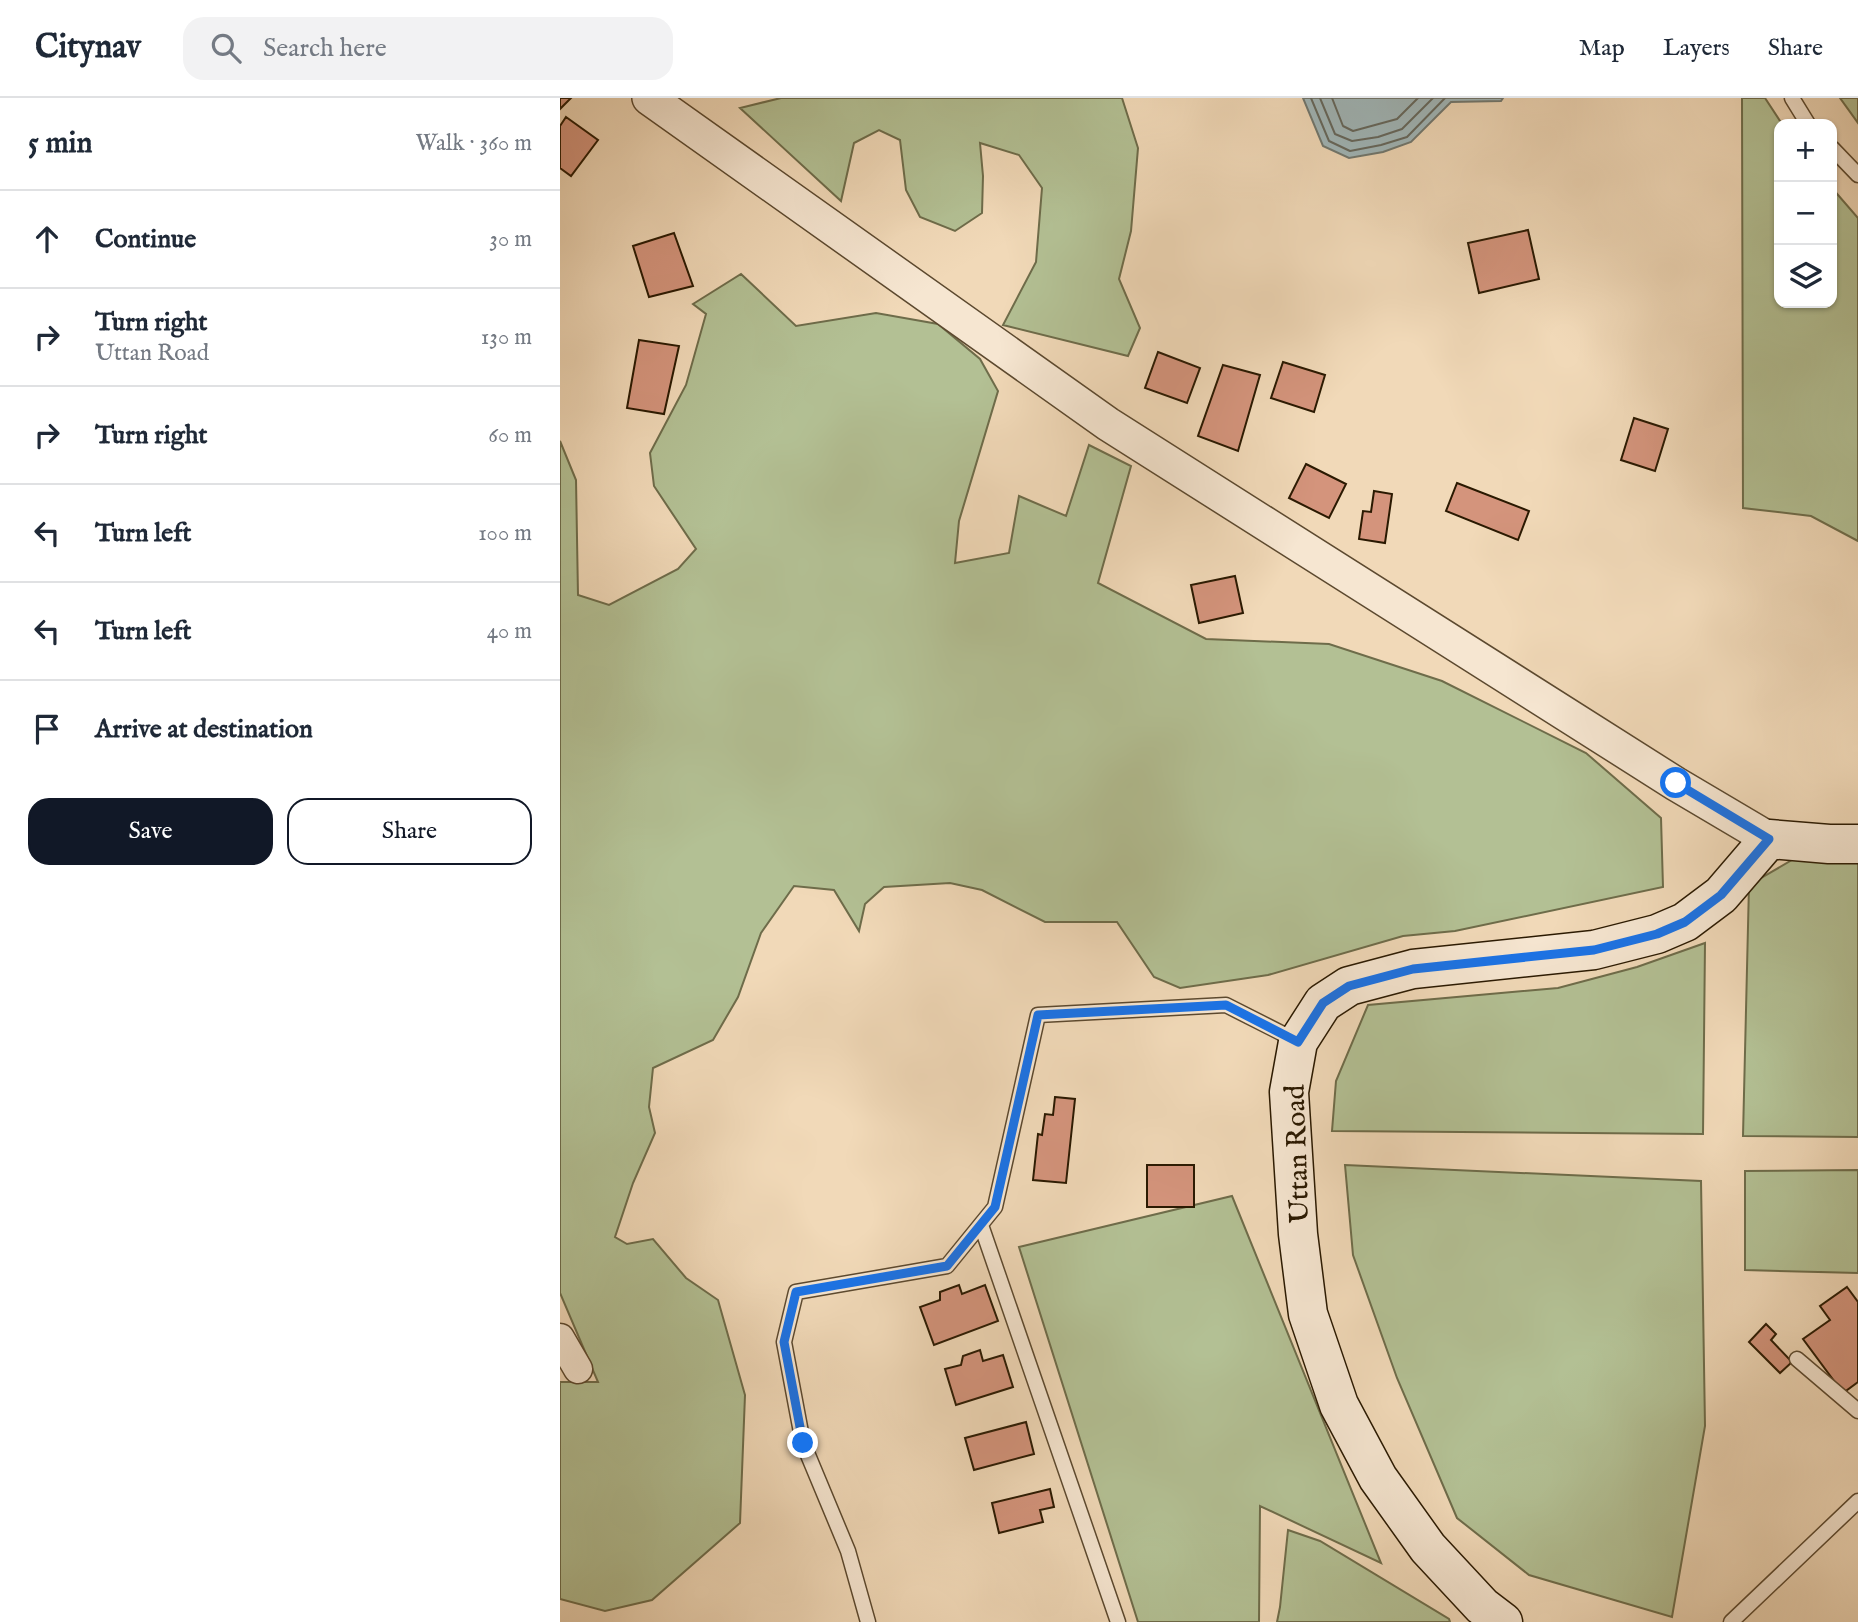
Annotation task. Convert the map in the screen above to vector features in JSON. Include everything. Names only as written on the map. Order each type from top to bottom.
[{"type":"main road","points":[[1769,839],[1858,844]]},
{"type":"main road","name":"Uttan Road","points":[[1503,1622],[1482,1606],[1428,1548],[1378,1478],[1339,1405],[1308,1314],[1298,1234],[1289,1092],[1298,1042],[1323,1003],[1349,986],[1413,969],[1594,950],[1657,934],[1685,922],[1721,895],[1769,839]]},
{"type":"street","points":[[649,98],[1108,424],[1769,839]]},
{"type":"street","points":[[560,1338],[578,1369]]},
{"type":"lane","points":[[1792,98],[1805,119]]},
{"type":"lane","points":[[1837,153],[1858,175]]},
{"type":"lane","points":[[868,1622],[848,1551],[803,1443],[784,1342],[796,1292],[947,1266],[995,1207],[1038,1015],[1226,1005],[1298,1042]]},
{"type":"lane","points":[[981,1225],[1118,1622]]},
{"type":"lane","points":[[1797,1359],[1858,1411]]},
{"type":"lane","points":[[1731,1622],[1858,1501]]},
{"type":"green space","points":[[781,98],[1122,98],[1138,148],[1131,231],[1119,279],[1140,328],[1128,356],[1003,325],[1036,262],[1042,188],[1019,155],[980,143],[982,213],[955,231],[920,217],[906,190],[900,140],[879,130],[854,143],[841,201],[740,108]]},
{"type":"green space","points":[[1742,98],[1765,98],[1779,119],[1774,119],[1774,308],[1837,308],[1837,194],[1858,218],[1858,541],[1811,516],[1743,508]]},
{"type":"green space","points":[[1840,98],[1858,98],[1858,123]]},
{"type":"green space","points":[[741,274],[796,326],[876,313],[938,324],[980,359],[998,391],[959,521],[955,563],[1009,553],[1019,496],[1066,516],[1089,445],[1131,466],[1098,583],[1206,639],[1329,644],[1442,681],[1586,753],[1661,818],[1663,887],[1455,931],[1403,936],[1268,975],[1180,988],[1154,977],[1117,922],[1045,922],[982,890],[950,883],[884,887],[865,904],[859,931],[834,890],[794,886],[761,933],[738,997],[713,1040],[653,1068],[649,1107],[655,1133],[633,1183],[615,1237],[627,1244],[653,1239],[686,1278],[718,1300],[745,1395],[740,1523],[652,1600],[605,1611],[560,1599],[560,1382],[598,1382],[560,1293],[560,441],[576,480],[578,595],[609,605],[678,569],[696,549],[654,486],[650,453],[686,385],[706,314],[693,304]]},
{"type":"green space","points":[[1858,856],[1858,1137],[1743,1136],[1749,885],[1792,860]]},
{"type":"green space","points":[[1705,943],[1703,1134],[1332,1131],[1336,1081],[1368,1005],[1558,988],[1637,967]]},
{"type":"green space","points":[[1345,1165],[1701,1181],[1705,1426],[1672,1617],[1529,1575],[1457,1518],[1397,1378],[1353,1255]]},
{"type":"green space","points":[[1858,1170],[1858,1273],[1745,1270],[1745,1171]]},
{"type":"green space","points":[[1232,1196],[1381,1563],[1260,1506],[1259,1622],[1138,1622],[1019,1247]]},
{"type":"green space","points":[[1288,1530],[1320,1541],[1450,1622],[1277,1622]]},
{"type":"water","points":[[1303,98],[1503,98],[1501,101],[1451,102],[1411,142],[1383,152],[1349,158],[1323,146]]},
{"type":"building","points":[[560,98],[571,98],[560,109]]},
{"type":"building","points":[[566,117],[598,140],[571,176],[560,168],[560,126]]},
{"type":"building","points":[[1528,230],[1539,279],[1479,293],[1468,243]]},
{"type":"building","points":[[674,233],[693,286],[649,297],[633,246]]},
{"type":"building","points":[[639,340],[679,346],[664,414],[627,408]]},
{"type":"building","points":[[1158,352],[1200,368],[1187,403],[1145,388]]},
{"type":"building","points":[[1283,362],[1325,375],[1314,412],[1271,398]]},
{"type":"building","points":[[1223,365],[1260,375],[1238,451],[1198,436]]},
{"type":"building","points":[[1634,418],[1668,429],[1655,471],[1621,460]]},
{"type":"building","points":[[1306,464],[1346,484],[1329,518],[1289,498]]},
{"type":"building","points":[[1457,483],[1529,511],[1518,540],[1446,511]]},
{"type":"building","points":[[1374,491],[1392,494],[1385,543],[1359,539],[1363,511],[1371,512]]},
{"type":"building","points":[[1235,576],[1243,613],[1199,623],[1191,585]]},
{"type":"building","points":[[1055,1097],[1075,1099],[1066,1183],[1033,1180],[1038,1134],[1042,1135],[1045,1114],[1053,1115]]},
{"type":"building","points":[[1147,1165],[1194,1165],[1194,1207],[1147,1207]]},
{"type":"building","points":[[959,1285],[962,1294],[985,1285],[998,1321],[934,1345],[920,1307],[940,1300],[940,1292]]},
{"type":"building","points":[[1847,1287],[1858,1302],[1858,1382],[1843,1393],[1803,1339],[1830,1320],[1820,1306]]},
{"type":"building","points":[[1766,1324],[1776,1334],[1771,1340],[1792,1362],[1780,1373],[1749,1342]]},
{"type":"building","points":[[980,1350],[983,1361],[1003,1355],[1013,1387],[956,1405],[945,1369],[961,1365],[963,1356]]},
{"type":"building","points":[[1026,1422],[1034,1454],[974,1470],[965,1438]]},
{"type":"building","points":[[1050,1489],[1054,1507],[1040,1510],[1043,1522],[999,1533],[992,1503]]},
{"type":"route","points":[[803,1443],[784,1342],[796,1292],[947,1266],[995,1207],[1038,1015],[1226,1005],[1298,1042],[1323,1003],[1349,986],[1413,969],[1594,950],[1657,934],[1685,922],[1721,895],[1769,839],[1676,783]]}]
